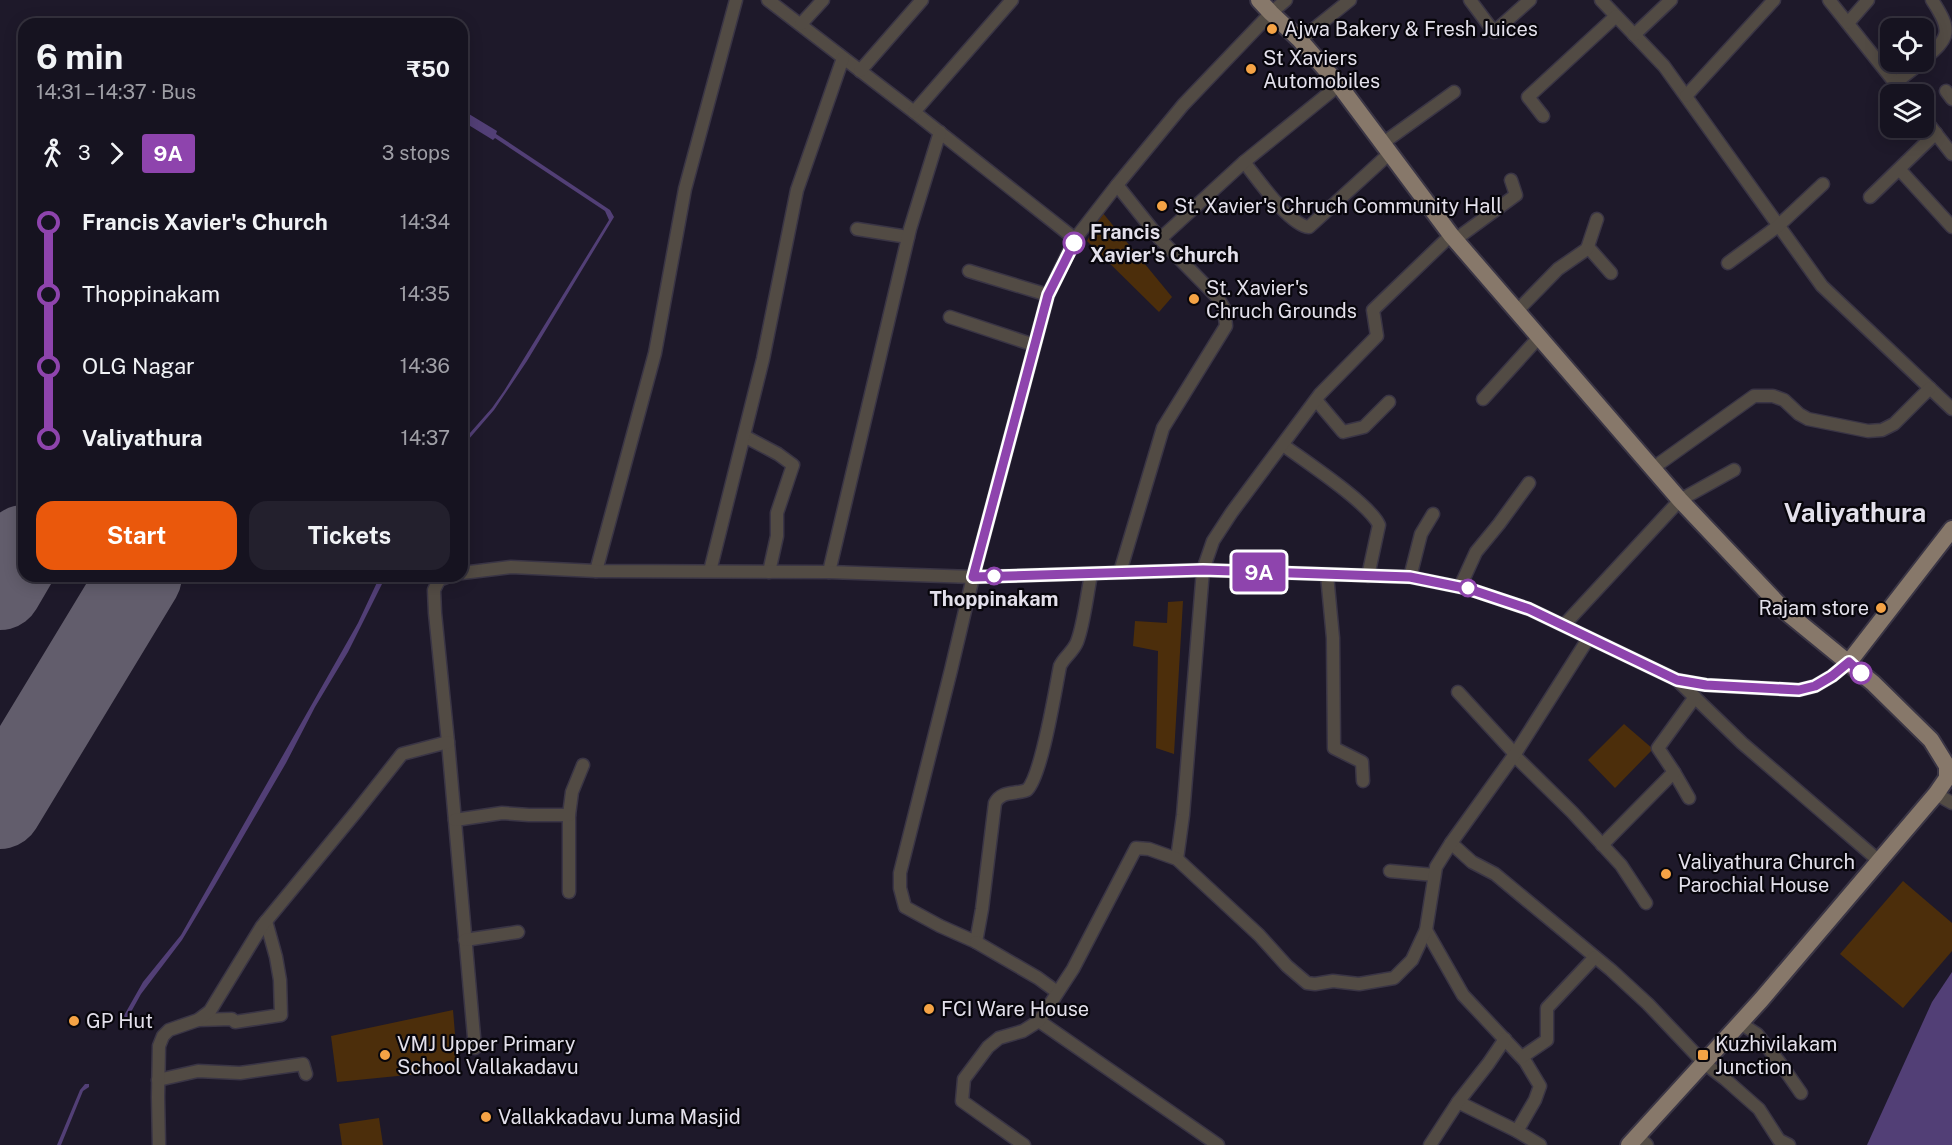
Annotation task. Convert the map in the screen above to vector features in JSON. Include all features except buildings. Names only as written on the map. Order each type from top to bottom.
[{"type":"main road","points":[[1260,0],[1270,13],[1300,40],[1339,85],[1454,237],[1680,500],[1785,611],[1849,662],[1906,715],[1931,740],[1947,766],[1947,778],[1936,794],[1638,1142]]},
{"type":"main road","points":[[1849,662],[1952,528]]},
{"type":"street","points":[[597,571],[655,353],[685,189],[736,0]]},
{"type":"street","points":[[768,0],[940,132],[1075,240]]},
{"type":"street","points":[[801,24],[823,0]]},
{"type":"street","points":[[860,71],[922,0]]},
{"type":"street","points":[[914,112],[1012,0]]},
{"type":"street","points":[[1057,992],[1038,978],[976,942],[905,907],[900,888],[900,873],[973,577],[1048,295],[1075,240],[1118,185],[1183,105],[1270,13],[1286,0]]},
{"type":"street","points":[[1300,40],[1350,0]]},
{"type":"street","points":[[1470,0],[1494,32],[1530,0]]},
{"type":"street","points":[[1601,0],[1664,66],[1822,286],[1952,410]]},
{"type":"street","points":[[1635,35],[1671,0]]},
{"type":"street","points":[[1686,96],[1774,0]]},
{"type":"street","points":[[1829,0],[1895,84],[1909,72]]},
{"type":"street","points":[[1848,23],[1868,0]]},
{"type":"street","points":[[1932,0],[1944,15],[1948,33],[1944,44],[1934,52]]},
{"type":"street","points":[[1544,116],[1528,97],[1616,16]]},
{"type":"street","points":[[710,571],[763,359],[797,190],[843,58]]},
{"type":"street","points":[[1160,238],[1244,162],[1339,85]]},
{"type":"street","points":[[1244,162],[1288,214],[1303,226],[1309,226],[1387,148],[1454,92]]},
{"type":"street","points":[[1934,131],[1952,154]]},
{"type":"street","points":[[829,572],[908,237],[940,132]]},
{"type":"street","points":[[1870,197],[1936,134]]},
{"type":"street","points":[[1900,170],[1952,227]]},
{"type":"street","points":[[1177,859],[1183,815],[1203,570],[1213,541],[1316,400],[1377,336],[1373,310],[1454,237],[1516,195],[1511,180]]},
{"type":"street","points":[[1728,263],[1778,226],[1823,184]]},
{"type":"street","points":[[1118,185],[1160,238],[1218,298],[1224,308],[1226,326],[1163,428],[1120,572]]},
{"type":"street","points":[[1518,310],[1558,269],[1588,246],[1597,219]]},
{"type":"street","points":[[857,229],[908,237]]},
{"type":"street","points":[[1588,246],[1611,273]]},
{"type":"street","points":[[969,271],[1048,295]]},
{"type":"street","points":[[950,316],[1034,345]]},
{"type":"street","points":[[1483,399],[1540,336]]},
{"type":"street","points":[[1653,468],[1754,396],[1773,396],[1784,400],[1808,419],[1868,431],[1882,430],[1894,424],[1930,388]]},
{"type":"street","points":[[1316,400],[1343,432],[1364,427],[1389,402]]},
{"type":"street","points":[[744,436],[778,454],[793,465],[777,513],[777,536],[769,572]]},
{"type":"street","points":[[1283,445],[1357,501],[1376,519],[1379,525],[1368,576]]},
{"type":"street","points":[[1564,625],[1680,500],[1734,470]]},
{"type":"street","points":[[1460,587],[1476,552],[1529,483]]},
{"type":"street","points":[[1410,577],[1421,534],[1433,514]]},
{"type":"street","points":[[468,572],[511,567],[597,571],[829,572],[973,577],[1203,570],[1410,577],[1460,587],[1529,609],[1677,680],[1706,685],[1799,690],[1815,686],[1849,662]]},
{"type":"street","points":[[976,942],[995,803],[998,796],[1002,794],[1027,790],[1034,780],[1060,666],[1078,638],[1091,574]]},
{"type":"street","points":[[1327,575],[1333,638],[1334,747],[1362,762],[1363,781]]},
{"type":"street","points":[[438,582],[434,590],[435,613],[475,1048]]},
{"type":"street","points":[[1024,1145],[962,1101],[964,1079],[988,1047],[999,1038],[1023,1031],[1040,1021],[1073,969],[1136,848],[1149,849],[1177,859],[1260,935],[1287,966],[1307,983],[1333,981],[1359,984],[1394,978],[1412,960],[1426,930],[1436,867],[1515,755],[1588,639]]},
{"type":"street","points":[[1677,680],[1742,742],[1878,860]]},
{"type":"street","points":[[1458,692],[1621,865],[1646,903]]},
{"type":"street","points":[[1689,798],[1659,748],[1695,697]]},
{"type":"street","points":[[198,1020],[210,1011],[234,969],[266,921],[402,754],[448,742]]},
{"type":"street","points":[[569,892],[569,815],[572,792],[583,765]]},
{"type":"street","points":[[1602,845],[1674,772]]},
{"type":"street","points":[[1936,794],[1952,803]]},
{"type":"street","points":[[455,820],[502,813],[569,815]]},
{"type":"street","points":[[1451,843],[1472,862],[1495,874],[1648,1004],[1704,1063],[1759,1110],[1779,1140],[1789,1145]]},
{"type":"street","points":[[1390,871],[1434,875]]},
{"type":"street","points":[[159,1145],[159,1046],[163,1036],[169,1030],[198,1020],[232,1019],[235,1022],[281,1015],[280,980],[266,921]]},
{"type":"street","points":[[1426,930],[1463,995],[1521,1057],[1540,1086],[1535,1100],[1517,1131]]},
{"type":"street","points":[[465,940],[518,932]]},
{"type":"street","points":[[1521,1057],[1547,1040],[1547,1008],[1595,957]]},
{"type":"street","points":[[1040,1021],[1218,1145]]},
{"type":"street","points":[[1740,1023],[1757,1034],[1801,1093]]},
{"type":"street","points":[[1430,1145],[1458,1102],[1505,1039]]},
{"type":"street","points":[[158,1080],[198,1071],[240,1073],[303,1064],[306,1074]]},
{"type":"street","points":[[1458,1102],[1540,1145]]},
{"type":"shaded area","points":[[468,113],[610,210],[614,217],[527,361],[494,410],[468,440],[468,435],[504,391],[609,220],[605,211],[495,138],[493,140],[468,125]]},
{"type":"shaded area","points":[[1102,212],[1172,297],[1159,312],[1087,241]]},
{"type":"shaded area","points":[[377,582],[383,582],[348,652],[215,885],[182,940],[141,994],[131,1012],[129,1021],[123,1023],[122,1019],[143,982],[181,935],[358,623]]},
{"type":"shaded area","points":[[1183,601],[1174,754],[1156,748],[1158,651],[1133,646],[1135,621],[1167,623],[1168,602]]},
{"type":"shaded area","points":[[1624,724],[1653,749],[1615,788],[1588,760]]},
{"type":"shaded area","points":[[1903,881],[1952,923],[1952,951],[1903,1008],[1840,954]]},
{"type":"shaded area","points":[[1952,972],[1952,1145],[1867,1145],[1932,1002]]},
{"type":"shaded area","points":[[453,1010],[458,1070],[337,1082],[331,1036]]},
{"type":"shaded area","points":[[85,1084],[89,1084],[89,1087],[83,1091],[61,1145],[57,1145],[80,1090]]},
{"type":"shaded area","points":[[379,1118],[383,1145],[342,1145],[339,1124]]},
{"type":"runway","points":[[0,588],[18,557]]},
{"type":"runway","points":[[0,807],[136,582]]},
{"type":"bus line","name":"9A","points":[[1074,243],[1048,295],[973,577],[1203,570],[1410,577],[1469,589],[1529,609],[1677,680],[1706,685],[1799,690],[1815,686],[1849,662],[1861,673]]},
{"type":"place","name":"Ajwa Bakery & Fresh Juices","points":[[1272,29]]},
{"type":"place","name":"St Xaviers Automobiles","points":[[1251,69]]},
{"type":"place","name":"St. Xavier's Chruch Community Hall","points":[[1162,206]]},
{"type":"place","name":"Francis Xavier's Church","points":[[1074,243]]},
{"type":"place","name":"St. Xavier's Chruch Grounds","points":[[1194,299]]},
{"type":"place","name":"Thoppinakam","points":[[994,576]]},
{"type":"place","name":"Rajam store","points":[[1881,608]]},
{"type":"place","name":"Valiyathura Church Parochial House","points":[[1666,874]]},
{"type":"place","name":"FCI Ware House","points":[[929,1009]]},
{"type":"place","name":"GP Hut","points":[[74,1021]]},
{"type":"place","name":"VMJ Upper Primary School Vallakadavu","points":[[385,1055]]},
{"type":"place","name":"Kuzhivilakam Junction","points":[[1703,1055]]},
{"type":"place","name":"Vallakkadavu Juma Masjid","points":[[486,1117]]},
{"type":"district","name":"Valiyathura","points":[[1855,513]]}]
